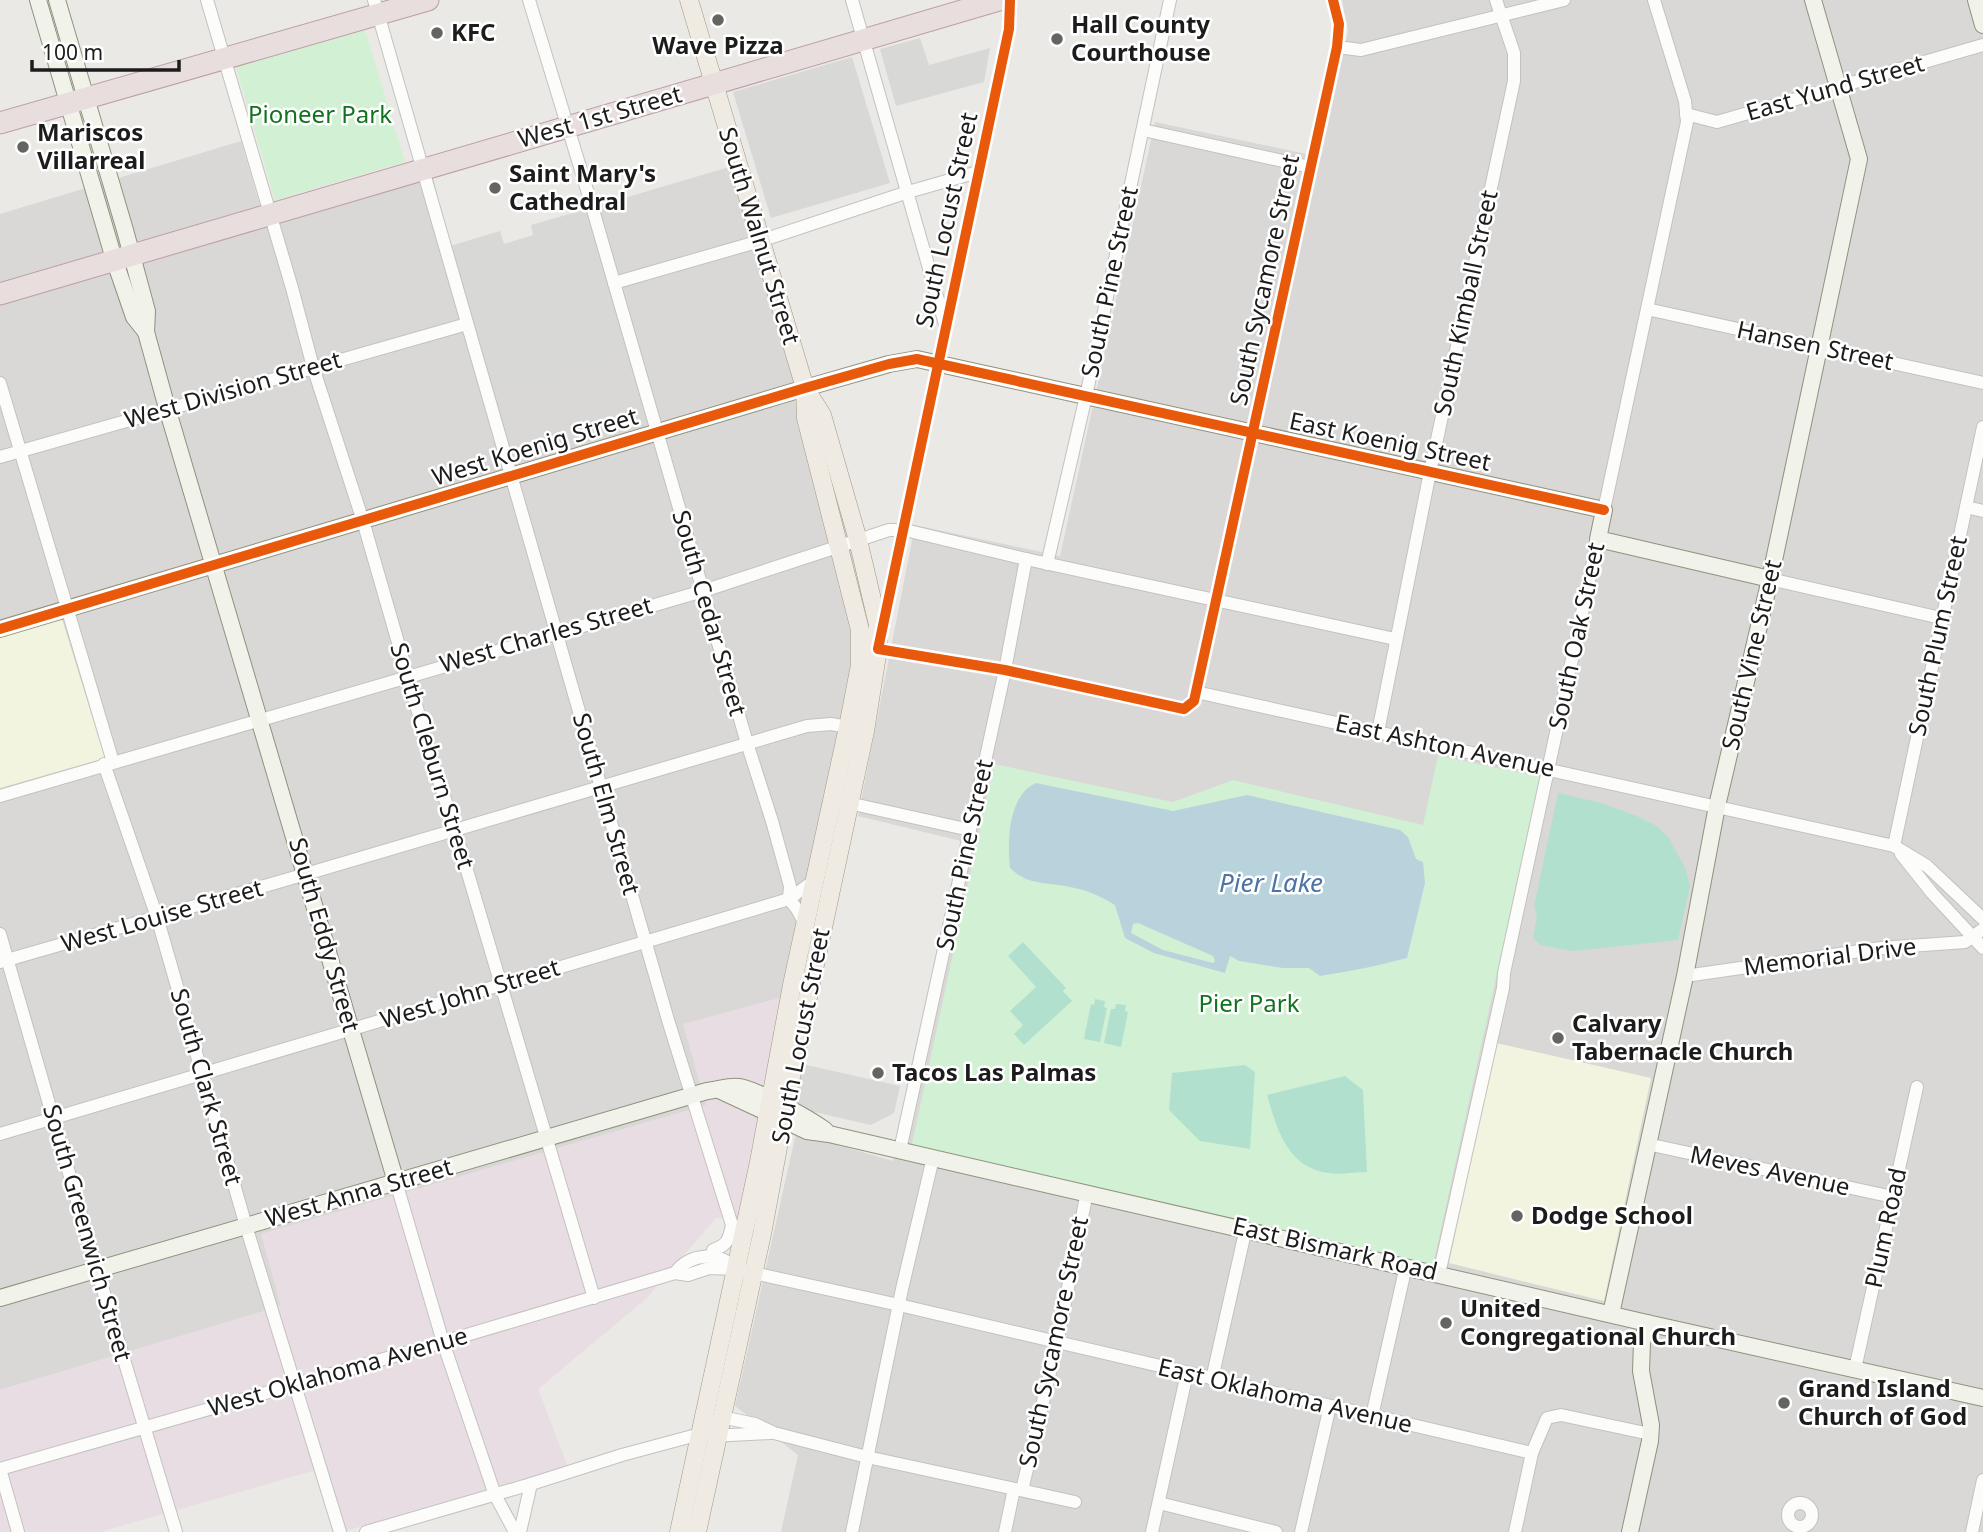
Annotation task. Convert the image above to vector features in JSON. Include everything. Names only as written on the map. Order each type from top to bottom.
[{"type":"highway","points":[[0,123],[223,58],[376,7],[428,0]]},
{"type":"highway","name":"West 1st Street","points":[[0,294],[999,0]]},
{"type":"main road","name":"South Walnut Street","points":[[689,0],[805,388],[806,418],[839,547]]},
{"type":"main road","name":"South Walnut Street","points":[[805,388],[822,415],[858,540]]},
{"type":"main road","name":"South Locust Street","points":[[678,1532],[708,1436],[744,1271],[785,1115],[841,802],[878,649],[878,625],[858,540]]},
{"type":"main road","name":"South Locust Street","points":[[697,1532],[708,1436],[721,1417],[768,1105],[815,880],[841,802],[848,727],[859,665],[860,629],[839,547]]},
{"type":"street","points":[[38,0],[78,102]]},
{"type":"street","points":[[57,0],[78,102]]},
{"type":"street","name":"South Cleburn Street","points":[[207,0],[313,367],[363,521],[594,1298]]},
{"type":"street","points":[[529,0],[614,283],[978,173]]},
{"type":"street","points":[[852,0],[946,327]]},
{"type":"street","name":"South Locust Street","points":[[878,649],[1009,29],[1010,0]]},
{"type":"street","name":"South Pine Street","points":[[1047,564],[1086,396],[1170,0]]},
{"type":"street","name":"South Sycamore Street","points":[[1196,692],[1337,47],[1339,24],[1333,0]]},
{"type":"street","name":"South Kimball Street","points":[[1378,732],[1395,639],[1514,81],[1514,53],[1496,0]]},
{"type":"street","points":[[1337,47],[1361,51],[1563,0]]},
{"type":"street","name":"South Oak Street","points":[[1439,1273],[1503,988],[1504,973],[1686,122],[1685,101],[1654,0]]},
{"type":"street","name":"South Vine Street","points":[[1611,1314],[1685,976],[1717,806],[1770,579],[1859,159],[1813,0]]},
{"type":"street","points":[[1976,0],[1983,25]]},
{"type":"street","points":[[376,7],[467,324]]},
{"type":"street","name":"East Yund Street","points":[[1686,114],[1717,122],[1983,45]]},
{"type":"street","name":"South Eddy Street","points":[[78,102],[123,256],[134,317],[146,332],[443,1342],[495,1494],[518,1532]]},
{"type":"street","points":[[1143,130],[1310,167]]},
{"type":"street","name":"South Cedar Street","points":[[614,283],[775,833],[790,886],[789,899],[805,924]]},
{"type":"street","name":"Hansen Street","points":[[1647,309],[1983,383]]},
{"type":"street","name":"South Elm Street","points":[[467,324],[690,1095],[732,1225],[729,1240],[724,1246],[713,1250],[711,1257]]},
{"type":"street","name":"West Division Street","points":[[0,457],[467,324]]},
{"type":"street","name":"West Koenig Street","points":[[0,629],[888,364],[917,359],[1086,396]]},
{"type":"street","name":"South Clark Street","points":[[0,383],[67,610],[108,763],[157,917],[246,1226],[340,1532]]},
{"type":"street","name":"East Koenig Street","points":[[1086,396],[1604,510]]},
{"type":"street","name":"South Plum Street","points":[[1894,846],[1983,427]]},
{"type":"street","points":[[1966,507],[1983,511]]},
{"type":"street","name":"West Charles Street","points":[[0,796],[407,675],[703,591],[889,530],[905,530]]},
{"type":"street","points":[[905,530],[1047,564],[1395,639]]},
{"type":"street","points":[[1598,539],[1941,618]]},
{"type":"street","name":"South Pine Street","points":[[900,1150],[1005,670],[1026,559]]},
{"type":"street","points":[[878,649],[1005,670],[1184,709],[1194,701],[1196,692]]},
{"type":"street","name":"East Ashton Avenue","points":[[1196,692],[1894,846],[1927,866],[1983,919]]},
{"type":"street","name":"West Louise Street","points":[[4,961],[807,726],[831,724],[848,727]]},
{"type":"street","points":[[841,802],[970,830]]},
{"type":"street","points":[[1894,846],[1932,893],[1978,933],[1983,947]]},
{"type":"street","name":"West John Street","points":[[0,1134],[789,899],[815,880]]},
{"type":"street","name":"Memorial Drive","points":[[1685,976],[1881,948],[1965,942],[1978,933]]},
{"type":"street","name":"South Greenwich Street","points":[[0,934],[4,961],[176,1532]]},
{"type":"street","name":"West Anna Street","points":[[0,1298],[690,1095],[731,1086],[741,1087],[807,1131],[829,1134]]},
{"type":"street","name":"Plum Road","points":[[1855,1369],[1917,1087]]},
{"type":"street","name":"East Bismark Road","points":[[829,1134],[1983,1398]]},
{"type":"street","name":"Meves Avenue","points":[[1647,1144],[1893,1197]]},
{"type":"street","points":[[852,1532],[899,1305],[933,1158]]},
{"type":"street","name":"South Sycamore Street","points":[[1005,1532],[1057,1343],[1087,1192]]},
{"type":"street","points":[[1212,1379],[1246,1228]]},
{"type":"street","name":"West Oklahoma Avenue","points":[[674,1273],[682,1263],[711,1257],[728,1260],[744,1271]]},
{"type":"street","points":[[1372,1416],[1406,1266]]},
{"type":"street","name":"West Oklahoma Avenue","points":[[0,1469],[674,1273],[688,1275],[709,1268],[744,1271],[899,1305]]},
{"type":"street","name":"East Oklahoma Avenue","points":[[899,1305],[1532,1453]]},
{"type":"street","points":[[1630,1532],[1650,1434],[1641,1371],[1642,1343],[1647,1322]]},
{"type":"street","points":[[1152,1532],[1187,1373]]},
{"type":"street","points":[[1301,1532],[1330,1406]]},
{"type":"street","points":[[1515,1532],[1532,1453],[1547,1418],[1561,1415],[1650,1434]]},
{"type":"street","points":[[721,1417],[755,1424],[774,1433],[867,1457],[1075,1502]]},
{"type":"street","points":[[366,1532],[531,1485],[622,1455],[708,1436],[774,1433]]},
{"type":"street","points":[[0,1469],[18,1532]]},
{"type":"street","points":[[1972,1532],[1983,1480]]},
{"type":"street","name":"South Eddy Street","points":[[518,1532],[531,1485]]},
{"type":"street","points":[[1159,1503],[1276,1532]]},
{"type":"shaded area","points":[[1342,0],[1983,0],[1983,1532],[781,1532],[798,1455],[735,1406],[796,1133],[893,1161],[961,841],[858,816],[915,525],[1060,556],[1155,122],[1321,157],[1348,31]]},
{"type":"shaded area","points":[[920,38],[929,65],[990,48],[984,82],[896,106],[880,49]]},
{"type":"shaded area","points":[[852,57],[890,183],[771,218],[733,92]]},
{"type":"shaded area","points":[[241,141],[265,223],[432,173],[450,246],[477,334],[587,209],[736,165],[858,561],[870,617],[863,689],[801,992],[707,1105],[262,1234],[281,1306],[0,1390],[0,214]]},
{"type":"shaded area","points":[[587,209],[613,293],[477,334],[450,246],[500,231],[504,244],[533,235],[531,225]]},
{"type":"shaded area","points":[[618,297],[634,352],[487,394],[471,341]]},
{"type":"shaded area","points":[[61,616],[105,758],[0,788],[0,635]]},
{"type":"shaded area","points":[[801,992],[757,1216],[716,1218],[647,1298],[538,1389],[568,1467],[345,1531],[326,1467],[100,1532],[0,1532],[0,1390],[281,1306],[261,1234],[706,1105],[683,1024]]},
{"type":"shaded area","points":[[1496,1043],[1651,1078],[1604,1301],[1449,1263]]},
{"type":"shaded area","points":[[802,1064],[900,1086],[894,1113],[871,1125],[810,1111],[798,1105],[795,1097]]},
{"type":"green space","name":"Pioneer Park","points":[[365,30],[405,162],[275,200],[236,67]]},
{"type":"green space","name":"Pier Park","points":[[1438,756],[1540,777],[1433,1265],[911,1148],[994,764],[1173,802],[1233,780],[1423,825]]},
{"type":"green space","points":[[1558,793],[1602,803],[1639,817],[1655,825],[1669,838],[1686,870],[1690,886],[1678,940],[1573,951],[1540,945],[1533,937],[1537,917],[1534,906]]},
{"type":"green space","points":[[1023,942],[1066,988],[1063,991],[1072,1001],[1024,1045],[1014,1034],[1023,1025],[1010,1011],[1036,987],[1008,956]]},
{"type":"green space","points":[[1095,999],[1105,1001],[1104,1007],[1107,1008],[1100,1042],[1084,1039],[1091,1004],[1094,1005]]},
{"type":"green space","points":[[1116,1004],[1126,1005],[1125,1011],[1128,1012],[1121,1047],[1104,1043],[1111,1009],[1115,1009]]},
{"type":"green space","points":[[1245,1065],[1255,1072],[1250,1149],[1200,1141],[1169,1110],[1172,1073]]},
{"type":"green space","points":[[1345,1076],[1363,1090],[1367,1172],[1328,1173],[1303,1163],[1293,1155],[1280,1133],[1267,1095]]},
{"type":"water","name":"Pier Lake","points":[[1036,783],[1173,811],[1247,795],[1400,830],[1408,837],[1416,859],[1423,862],[1425,883],[1407,958],[1320,976],[1309,968],[1283,968],[1239,961],[1230,956],[1225,973],[1154,953],[1125,938],[1115,905],[1111,902],[1084,890],[1026,879],[1010,868],[1011,820],[1027,789]],"holes":[[[1138,923],[1213,956],[1213,963],[1163,950],[1131,933],[1133,924]]]},
{"type":"cycle path","points":[[1010,0],[1009,29],[878,649],[1005,670],[1184,709],[1194,701],[1337,47],[1339,24],[1333,0]]},
{"type":"cycle path","points":[[0,629],[805,388],[889,364],[917,359],[1604,510]]},
{"type":"place","name":"Wave Pizza","points":[[718,20]]},
{"type":"place","name":"KFC","points":[[437,33]]},
{"type":"place","name":"Hall County Courthouse","points":[[1057,39]]},
{"type":"place","name":"Mariscos Villarreal","points":[[23,147]]},
{"type":"place","name":"Saint Mary's Cathedral","points":[[495,188]]},
{"type":"place","name":"Calvary Tabernacle Church","points":[[1558,1038]]},
{"type":"place","name":"Tacos Las Palmas","points":[[878,1073]]},
{"type":"place","name":"Dodge School","points":[[1517,1216]]},
{"type":"place","name":"United Congregational Church","points":[[1446,1323]]},
{"type":"place","name":"Grand Island Church of God","points":[[1784,1403]]}]
